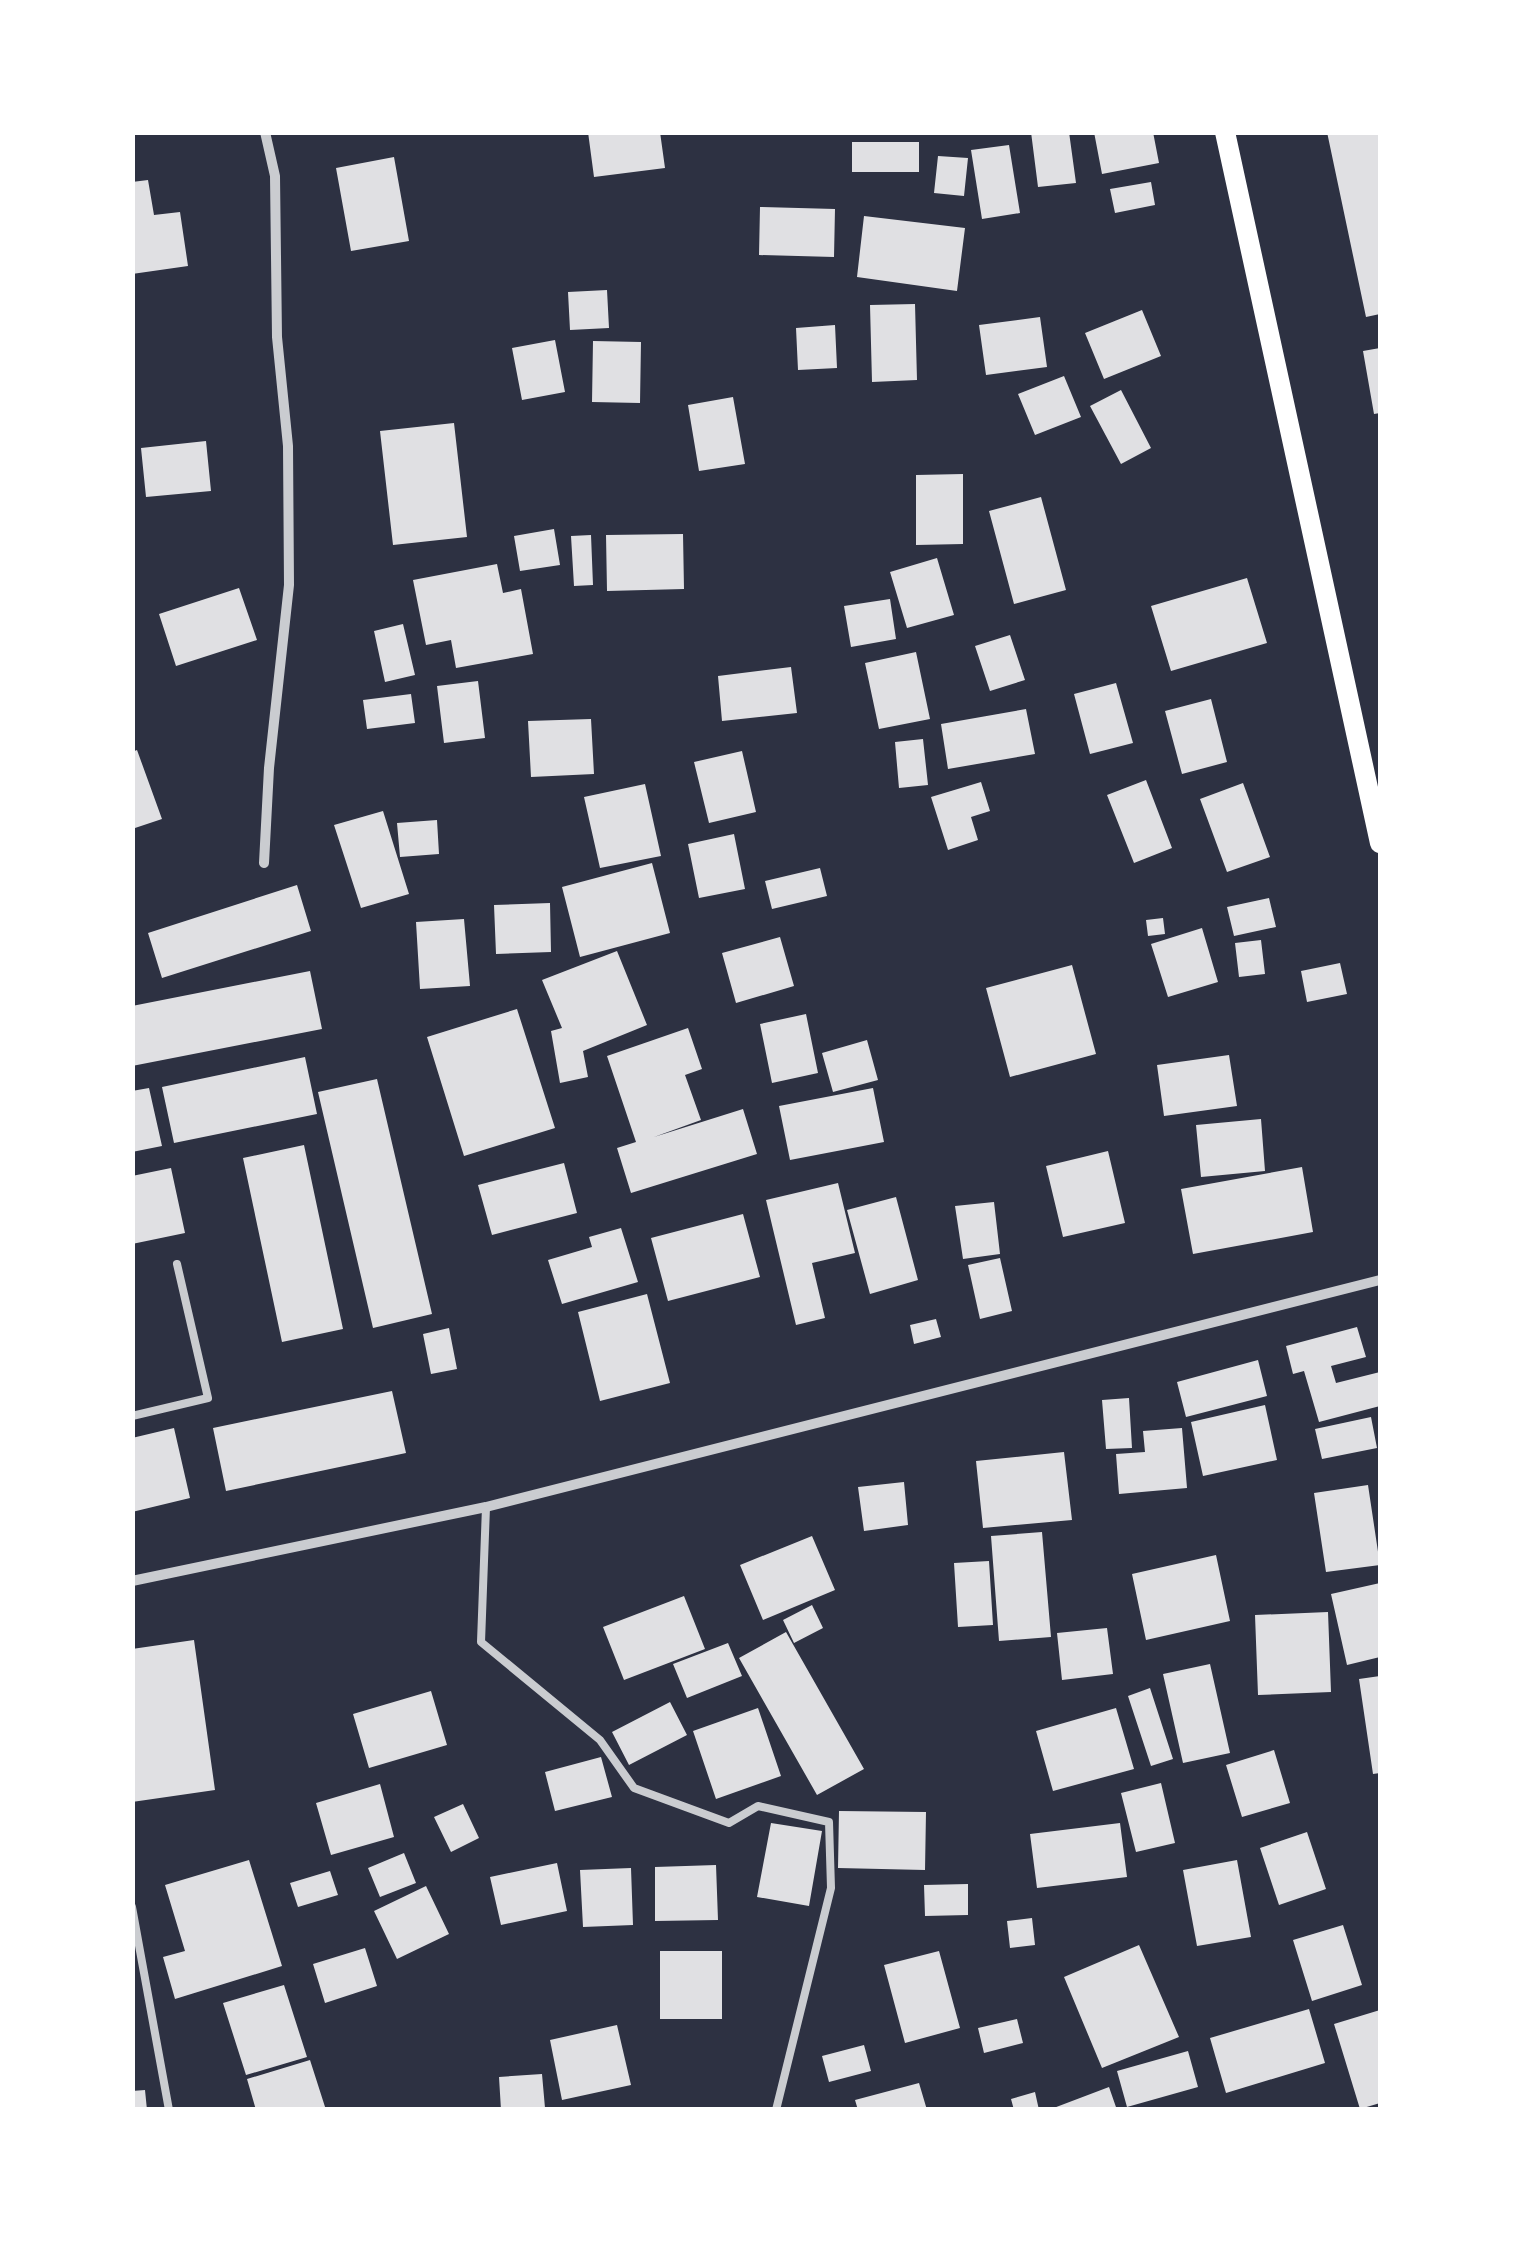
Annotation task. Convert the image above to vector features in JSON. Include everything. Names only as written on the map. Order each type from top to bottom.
[{"type":"main road","points":[[1225,132],[1380,843]]},
{"type":"street","points":[[264,863],[269,768],[289,585],[288,446],[277,336],[276,176],[265,132]]},
{"type":"street","points":[[132,1581],[486,1507],[1380,1280]]},
{"type":"lane","points":[[132,1416],[208,1398],[176,1264]]},
{"type":"lane","points":[[486,1507],[481,1642],[600,1740],[634,1788],[729,1822],[758,1806],[829,1822],[831,1888],[776,2110]]},
{"type":"lane","points":[[132,1907],[169,2110]]},
{"type":"building","points":[[588,132],[660,132],[665,168],[594,177]]},
{"type":"building","points":[[1031,132],[1069,132],[1076,183],[1038,187]]},
{"type":"building","points":[[1094,132],[1153,132],[1159,163],[1102,174]]},
{"type":"building","points":[[1327,132],[1380,132],[1380,314],[1366,317]]},
{"type":"building","points":[[852,142],[919,142],[919,172],[852,172]]},
{"type":"building","points":[[1009,145],[1020,213],[982,219],[971,150]]},
{"type":"building","points":[[938,156],[968,158],[964,196],[934,193]]},
{"type":"building","points":[[394,157],[409,241],[351,251],[336,168]]},
{"type":"building","points":[[148,180],[154,215],[180,212],[188,266],[132,274],[132,182]]},
{"type":"building","points":[[1151,182],[1155,205],[1115,213],[1110,189]]},
{"type":"building","points":[[760,207],[835,209],[834,257],[759,255]]},
{"type":"building","points":[[864,216],[965,228],[957,291],[857,277]]},
{"type":"building","points":[[607,290],[609,328],[570,330],[568,292]]},
{"type":"building","points":[[915,304],[917,380],[872,382],[870,305]]},
{"type":"building","points":[[1142,310],[1161,356],[1104,379],[1085,333]]},
{"type":"building","points":[[1040,317],[1047,367],[986,375],[979,325]]},
{"type":"building","points":[[835,325],[837,368],[798,370],[796,328]]},
{"type":"building","points":[[555,340],[565,392],[522,400],[512,348]]},
{"type":"building","points":[[593,341],[641,342],[640,403],[592,402]]},
{"type":"building","points":[[1380,348],[1380,413],[1374,414],[1363,351]]},
{"type":"building","points":[[1064,376],[1081,417],[1035,435],[1018,394]]},
{"type":"building","points":[[1121,390],[1151,448],[1121,464],[1090,406]]},
{"type":"building","points":[[733,397],[745,464],[699,471],[688,405]]},
{"type":"building","points":[[454,423],[467,537],[393,545],[380,431]]},
{"type":"building","points":[[206,441],[211,491],[146,497],[141,448]]},
{"type":"building","points":[[963,474],[963,544],[916,545],[916,475]]},
{"type":"building","points":[[1041,497],[1066,590],[1014,604],[989,511]]},
{"type":"building","points":[[554,529],[560,565],[520,571],[514,536]]},
{"type":"building","points":[[683,534],[684,589],[607,591],[606,535]]},
{"type":"building","points":[[591,535],[593,585],[574,586],[571,536]]},
{"type":"building","points":[[937,558],[954,615],[907,628],[890,572]]},
{"type":"building","points":[[497,564],[503,593],[521,589],[533,654],[456,668],[451,640],[426,645],[413,580]]},
{"type":"building","points":[[1247,578],[1267,643],[1171,671],[1151,606]]},
{"type":"building","points":[[239,588],[257,640],[176,666],[159,614]]},
{"type":"building","points":[[890,599],[896,639],[851,647],[844,606]]},
{"type":"building","points":[[403,624],[415,675],[385,682],[374,631]]},
{"type":"building","points":[[1010,635],[1025,680],[990,691],[975,646]]},
{"type":"building","points":[[916,652],[930,719],[879,729],[865,663]]},
{"type":"building","points":[[791,667],[797,713],[722,721],[718,676]]},
{"type":"building","points":[[478,681],[485,738],[444,743],[437,686]]},
{"type":"building","points":[[1116,683],[1133,743],[1090,754],[1074,694]]},
{"type":"building","points":[[411,694],[415,723],[367,729],[363,700]]},
{"type":"building","points":[[1211,699],[1227,762],[1182,774],[1165,711]]},
{"type":"building","points":[[1026,709],[1035,754],[948,769],[941,724]]},
{"type":"building","points":[[591,719],[594,774],[531,777],[528,721]]},
{"type":"building","points":[[923,739],[928,785],[899,788],[895,742]]},
{"type":"building","points":[[137,750],[162,819],[132,829],[132,752]]},
{"type":"building","points":[[742,751],[756,812],[709,823],[694,762]]},
{"type":"building","points":[[1146,780],[1172,848],[1134,863],[1107,795]]},
{"type":"building","points":[[981,782],[990,811],[971,817],[978,840],[948,850],[931,797]]},
{"type":"building","points":[[1243,783],[1270,857],[1227,872],[1200,799]]},
{"type":"building","points":[[645,784],[661,856],[600,868],[584,797]]},
{"type":"building","points":[[383,811],[409,894],[361,908],[334,825]]},
{"type":"building","points":[[437,820],[439,854],[400,857],[397,823]]},
{"type":"building","points":[[734,834],[745,889],[699,898],[688,844]]},
{"type":"building","points":[[652,863],[670,933],[580,957],[562,887]]},
{"type":"building","points":[[820,868],[827,896],[772,909],[765,881]]},
{"type":"building","points":[[297,885],[311,931],[162,978],[148,933]]},
{"type":"building","points":[[1269,898],[1276,927],[1234,936],[1227,907]]},
{"type":"building","points":[[550,903],[551,952],[496,954],[494,905]]},
{"type":"building","points":[[1163,918],[1165,934],[1148,936],[1146,920]]},
{"type":"building","points":[[464,919],[470,986],[420,989],[416,922]]},
{"type":"building","points":[[1202,928],[1218,982],[1168,997],[1151,944]]},
{"type":"building","points":[[780,937],[794,986],[736,1003],[722,953]]},
{"type":"building","points":[[1261,940],[1265,974],[1239,977],[1235,943]]},
{"type":"building","points":[[617,951],[647,1025],[583,1051],[588,1077],[560,1083],[551,1031],[562,1028],[542,980]]},
{"type":"building","points":[[1340,963],[1347,994],[1307,1002],[1301,971]]},
{"type":"building","points":[[1072,965],[1096,1054],[1010,1077],[986,988]]},
{"type":"building","points":[[310,971],[322,1029],[132,1066],[132,1006]]},
{"type":"building","points":[[517,1009],[555,1128],[464,1156],[427,1037]]},
{"type":"building","points":[[806,1014],[818,1073],[772,1083],[760,1024]]},
{"type":"building","points":[[688,1028],[702,1069],[685,1075],[701,1120],[654,1137],[743,1109],[757,1154],[631,1193],[617,1148],[636,1142],[607,1056]]},
{"type":"building","points":[[867,1040],[878,1080],[833,1092],[822,1053]]},
{"type":"building","points":[[1229,1055],[1237,1106],[1164,1116],[1157,1065]]},
{"type":"building","points":[[305,1057],[317,1114],[174,1143],[162,1087]]},
{"type":"building","points":[[377,1079],[432,1314],[373,1328],[318,1092]]},
{"type":"building","points":[[149,1088],[162,1146],[132,1152],[132,1091]]},
{"type":"building","points":[[873,1088],[884,1142],[790,1160],[779,1106]]},
{"type":"building","points":[[1261,1119],[1265,1171],[1201,1177],[1196,1125]]},
{"type":"building","points":[[304,1145],[343,1329],[282,1342],[243,1158]]},
{"type":"building","points":[[1108,1151],[1125,1223],[1063,1237],[1046,1166]]},
{"type":"building","points":[[564,1163],[577,1213],[492,1235],[478,1185]]},
{"type":"building","points":[[1302,1167],[1313,1232],[1193,1254],[1181,1189]]},
{"type":"building","points":[[171,1168],[185,1233],[132,1244],[132,1176]]},
{"type":"building","points":[[838,1183],[855,1253],[812,1263],[825,1318],[796,1325],[766,1200]]},
{"type":"building","points":[[896,1197],[918,1280],[870,1294],[847,1210]]},
{"type":"building","points":[[994,1202],[1000,1254],[963,1259],[955,1206]]},
{"type":"building","points":[[743,1214],[760,1277],[668,1301],[651,1238]]},
{"type":"building","points":[[621,1228],[638,1282],[562,1304],[548,1260],[592,1247],[589,1237]]},
{"type":"building","points":[[1000,1258],[1012,1311],[980,1319],[968,1265]]},
{"type":"building","points":[[647,1294],[670,1383],[600,1401],[578,1312]]},
{"type":"building","points":[[936,1319],[941,1337],[914,1344],[910,1325]]},
{"type":"building","points":[[1357,1327],[1366,1357],[1331,1366],[1336,1383],[1380,1372],[1380,1406],[1319,1422],[1304,1371],[1293,1374],[1286,1346]]},
{"type":"building","points":[[449,1328],[457,1369],[431,1374],[423,1334]]},
{"type":"building","points":[[1258,1360],[1267,1396],[1186,1417],[1177,1382]]},
{"type":"building","points":[[392,1391],[406,1453],[226,1491],[213,1428]]},
{"type":"building","points":[[1129,1398],[1132,1448],[1106,1449],[1102,1400]]},
{"type":"building","points":[[1265,1405],[1277,1460],[1203,1476],[1191,1422]]},
{"type":"building","points":[[1371,1417],[1377,1448],[1322,1459],[1315,1429]]},
{"type":"building","points":[[174,1428],[190,1498],[132,1512],[132,1438]]},
{"type":"building","points":[[1182,1428],[1187,1488],[1119,1494],[1116,1454],[1145,1452],[1143,1431]]},
{"type":"building","points":[[1064,1452],[1072,1520],[983,1528],[976,1461]]},
{"type":"building","points":[[904,1482],[908,1525],[864,1531],[858,1487]]},
{"type":"building","points":[[1368,1485],[1380,1565],[1326,1572],[1314,1493]]},
{"type":"building","points":[[1042,1532],[1051,1637],[999,1641],[991,1536]]},
{"type":"building","points":[[812,1536],[835,1590],[763,1620],[740,1565]]},
{"type":"building","points":[[1216,1555],[1230,1621],[1146,1640],[1132,1574]]},
{"type":"building","points":[[989,1561],[993,1625],[958,1627],[954,1563]]},
{"type":"building","points":[[1380,1583],[1380,1657],[1347,1665],[1331,1594]]},
{"type":"building","points":[[684,1596],[705,1649],[624,1680],[603,1627]]},
{"type":"building","points":[[812,1605],[823,1628],[794,1643],[783,1620]]},
{"type":"building","points":[[1328,1612],[1331,1692],[1258,1695],[1255,1615]]},
{"type":"building","points":[[1107,1628],[1113,1674],[1062,1680],[1057,1633]]},
{"type":"building","points":[[786,1632],[864,1769],[817,1795],[739,1658]]},
{"type":"building","points":[[194,1640],[215,1790],[132,1802],[132,1649]]},
{"type":"building","points":[[728,1643],[742,1676],[687,1698],[673,1664]]},
{"type":"building","points":[[1210,1664],[1230,1753],[1183,1763],[1163,1674]]},
{"type":"building","points":[[1380,1676],[1380,1773],[1373,1774],[1359,1679]]},
{"type":"building","points":[[1150,1688],[1173,1759],[1151,1766],[1128,1696]]},
{"type":"building","points":[[431,1691],[447,1745],[369,1768],[353,1714]]},
{"type":"building","points":[[670,1702],[687,1735],[629,1765],[612,1732]]},
{"type":"building","points":[[758,1708],[781,1776],[716,1799],[693,1731]]},
{"type":"building","points":[[1116,1708],[1134,1769],[1053,1791],[1036,1731]]},
{"type":"building","points":[[1274,1750],[1290,1803],[1242,1817],[1226,1765]]},
{"type":"building","points":[[601,1757],[612,1797],[555,1811],[545,1772]]},
{"type":"building","points":[[1161,1783],[1175,1843],[1136,1852],[1121,1793]]},
{"type":"building","points":[[380,1784],[394,1837],[331,1855],[316,1803]]},
{"type":"building","points":[[463,1804],[479,1838],[451,1852],[434,1817]]},
{"type":"building","points":[[839,1811],[926,1812],[925,1870],[838,1868]]},
{"type":"building","points":[[771,1823],[822,1831],[809,1906],[757,1897]]},
{"type":"building","points":[[1120,1823],[1127,1877],[1037,1888],[1030,1834]]},
{"type":"building","points":[[1307,1832],[1326,1889],[1279,1905],[1260,1848]]},
{"type":"building","points":[[404,1853],[416,1883],[380,1897],[368,1868]]},
{"type":"building","points":[[249,1860],[282,1966],[175,1999],[163,1957],[185,1951],[165,1885]]},
{"type":"building","points":[[1237,1860],[1251,1937],[1197,1946],[1183,1870]]},
{"type":"building","points":[[557,1863],[567,1911],[501,1925],[490,1877]]},
{"type":"building","points":[[716,1865],[718,1920],[655,1921],[655,1867]]},
{"type":"building","points":[[631,1868],[633,1925],[583,1927],[580,1870]]},
{"type":"building","points":[[330,1871],[338,1895],[298,1907],[290,1883]]},
{"type":"building","points":[[968,1884],[968,1915],[925,1916],[924,1885]]},
{"type":"building","points":[[426,1886],[449,1934],[397,1959],[374,1911]]},
{"type":"building","points":[[1032,1918],[1035,1945],[1010,1948],[1007,1921]]},
{"type":"building","points":[[1343,1925],[1362,1985],[1312,2001],[1293,1940]]},
{"type":"building","points":[[1139,1945],[1179,2037],[1102,2068],[1064,1977]]},
{"type":"building","points":[[365,1948],[377,1986],[325,2003],[313,1964]]},
{"type":"building","points":[[660,1951],[722,1951],[722,2019],[660,2019]]},
{"type":"building","points":[[939,1951],[960,2028],[905,2043],[884,1965]]},
{"type":"building","points":[[284,1985],[307,2057],[246,2075],[223,2003]]},
{"type":"building","points":[[1309,2009],[1325,2063],[1226,2093],[1210,2038]]},
{"type":"building","points":[[1380,2010],[1380,2103],[1360,2109],[1334,2024]]},
{"type":"building","points":[[1017,2019],[1023,2043],[984,2053],[978,2028]]},
{"type":"building","points":[[617,2025],[631,2085],[562,2100],[550,2040]]},
{"type":"building","points":[[864,2045],[871,2071],[829,2082],[822,2056]]},
{"type":"building","points":[[1188,2051],[1198,2087],[1127,2107],[1117,2071]]},
{"type":"building","points":[[310,2060],[326,2110],[256,2110],[247,2079]]},
{"type":"building","points":[[542,2074],[545,2108],[501,2110],[499,2077]]},
{"type":"building","points":[[919,2083],[927,2110],[858,2110],[855,2100]]},
{"type":"building","points":[[1109,2087],[1117,2110],[1051,2110],[1051,2109]]},
{"type":"building","points":[[145,2090],[147,2110],[132,2110],[132,2091]]},
{"type":"building","points":[[1035,2092],[1039,2110],[1014,2110],[1011,2099]]}]
